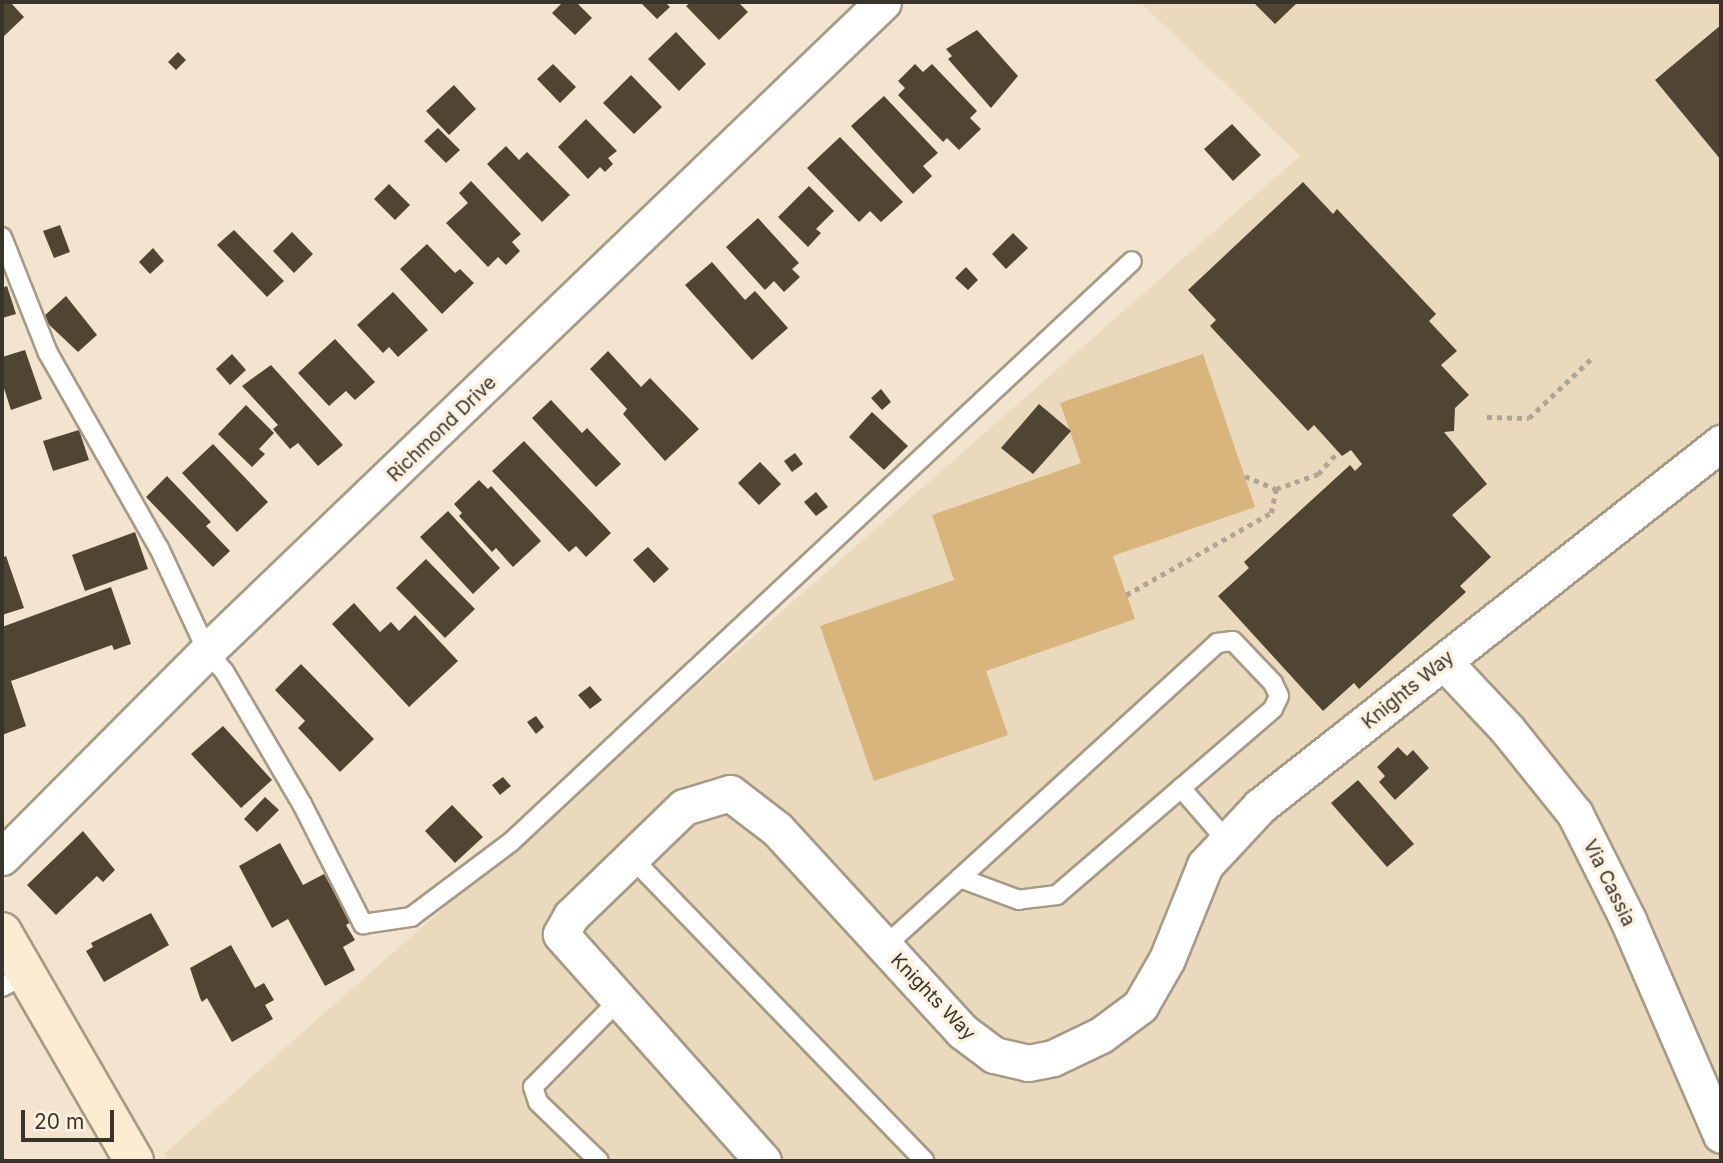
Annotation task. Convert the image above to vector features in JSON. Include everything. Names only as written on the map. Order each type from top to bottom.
[{"type":"main road","points":[[2,932],[14,980],[134,1161]]},
{"type":"street","name":"Richmond Drive","points":[[2,857],[206,651],[883,2]]},
{"type":"street","name":"Knights Way","points":[[763,1161],[561,934],[571,916],[684,807],[730,793],[778,829],[962,1031],[994,1055],[1028,1063],[1053,1058],[1101,1035],[1140,1006],[1167,959],[1205,866],[1260,806],[1445,663],[1471,637],[1721,443]]},
{"type":"street","name":"Via Cassia","points":[[1445,663],[1507,729],[1575,814],[1628,920],[1721,1135]]},
{"type":"lane","points":[[2,237],[48,353],[159,548],[206,651],[224,671],[302,804],[363,924],[411,917],[511,842],[1132,261]]},
{"type":"lane","points":[[885,946],[1217,643],[1233,641],[1247,651],[1279,696],[1273,709],[1057,895],[1046,899],[1019,900],[960,878]]},
{"type":"lane","points":[[1181,788],[1226,840]]},
{"type":"lane","points":[[632,858],[925,1161]]},
{"type":"lane","points":[[599,1161],[538,1102],[533,1087],[619,1000]]},
{"type":"path","points":[[1487,417],[1529,418],[1592,358]]},
{"type":"path","points":[[1245,476],[1276,489],[1318,474],[1338,452]]},
{"type":"path","points":[[1126,595],[1271,513],[1276,489]]},
{"type":"shaded area","points":[[1140,2],[1721,2],[1721,1161],[168,1161],[164,1154],[1300,156]]},
{"type":"shaded area","points":[[1203,354],[1255,507],[1113,556],[1135,619],[986,671],[1008,735],[874,781],[820,626],[954,580],[932,515],[1081,463],[1060,403]]},
{"type":"building","points":[[2,2],[10,2],[24,17],[2,38]]},
{"type":"building","points":[[563,2],[576,2],[592,18],[575,35],[552,13]]},
{"type":"building","points":[[640,2],[665,2],[670,7],[657,19]]},
{"type":"building","points":[[691,2],[738,2],[748,12],[719,40],[686,6]]},
{"type":"building","points":[[1253,2],[1298,2],[1275,24]]},
{"type":"building","points":[[1721,25],[1721,160],[1655,80]]},
{"type":"building","points":[[977,30],[1018,76],[991,108],[948,59],[952,56],[946,49]]},
{"type":"building","points":[[676,32],[706,64],[679,91],[648,59]]},
{"type":"building","points":[[178,52],[186,60],[176,70],[168,62]]},
{"type":"building","points":[[553,64],[576,87],[560,103],[537,79]]},
{"type":"building","points":[[915,64],[923,72],[932,64],[977,111],[970,118],[981,129],[959,150],[947,138],[943,142],[898,95],[905,88],[898,81]]},
{"type":"building","points":[[631,75],[662,107],[634,134],[603,103]]},
{"type":"building","points":[[454,85],[476,109],[449,135],[426,111]]},
{"type":"building","points":[[884,96],[938,153],[923,166],[932,176],[913,194],[851,126]]},
{"type":"building","points":[[586,119],[617,151],[608,158],[613,164],[605,172],[600,167],[588,179],[558,147]]},
{"type":"building","points":[[1232,124],[1261,155],[1233,181],[1204,149]]},
{"type":"building","points":[[438,128],[460,150],[446,163],[424,141]]},
{"type":"building","points":[[840,137],[903,202],[881,222],[870,211],[859,222],[807,168]]},
{"type":"building","points":[[506,146],[519,160],[527,152],[570,195],[542,222],[487,164]]},
{"type":"building","points":[[471,181],[521,234],[512,242],[520,251],[506,265],[498,257],[488,267],[446,223],[468,203],[459,193]]},
{"type":"building","points":[[1303,182],[1333,214],[1337,209],[1436,314],[1429,321],[1457,351],[1441,365],[1469,395],[1455,408],[1454,431],[1444,432],[1487,484],[1452,515],[1491,557],[1460,586],[1466,592],[1359,689],[1354,683],[1323,711],[1218,596],[1249,568],[1244,562],[1350,465],[1355,471],[1362,464],[1351,450],[1342,456],[1314,425],[1308,431],[1210,326],[1216,320],[1188,290]]},
{"type":"building","points":[[389,184],[410,205],[395,220],[374,199]]},
{"type":"building","points":[[809,186],[834,211],[816,229],[821,233],[808,247],[778,217]]},
{"type":"building","points":[[758,218],[799,263],[792,269],[800,277],[784,292],[774,281],[765,290],[726,247]]},
{"type":"building","points":[[60,225],[70,252],[54,258],[43,231]]},
{"type":"building","points":[[234,230],[284,281],[267,297],[217,245]]},
{"type":"building","points":[[292,232],[313,254],[294,273],[273,251]]},
{"type":"building","points":[[1013,233],[1028,248],[1006,269],[992,254]]},
{"type":"building","points":[[427,244],[455,273],[460,269],[474,283],[442,314],[400,269]]},
{"type":"building","points":[[153,248],[164,261],[150,274],[139,262]]},
{"type":"building","points":[[712,262],[745,300],[755,291],[788,328],[752,360],[685,285]]},
{"type":"building","points":[[966,267],[978,280],[968,290],[955,278]]},
{"type":"building","points":[[7,286],[16,314],[2,318],[2,288]]},
{"type":"building","points":[[393,292],[428,330],[398,357],[389,347],[383,353],[357,325]]},
{"type":"building","points":[[66,296],[97,335],[78,352],[42,318]]},
{"type":"building","points":[[335,339],[375,382],[355,400],[346,391],[329,406],[298,373]]},
{"type":"building","points":[[25,350],[42,399],[11,410],[2,382],[2,357]]},
{"type":"building","points":[[608,351],[641,387],[650,378],[699,429],[665,461],[623,414],[627,409],[590,369]]},
{"type":"building","points":[[232,354],[246,370],[230,385],[216,369]]},
{"type":"building","points":[[271,365],[343,445],[318,466],[298,443],[290,449],[273,429],[278,425],[242,386]]},
{"type":"building","points":[[881,389],[891,402],[882,410],[871,398]]},
{"type":"building","points":[[551,400],[582,433],[587,428],[621,464],[596,487],[532,418]]},
{"type":"building","points":[[1039,404],[1071,431],[1033,474],[1001,448]]},
{"type":"building","points":[[246,405],[274,433],[259,449],[265,454],[252,467],[218,434]]},
{"type":"building","points":[[872,412],[908,446],[884,470],[849,437]]},
{"type":"building","points":[[79,430],[89,460],[53,471],[43,441]]},
{"type":"building","points":[[524,441],[611,533],[586,557],[576,546],[569,552],[492,471]]},
{"type":"building","points":[[213,444],[268,502],[237,532],[182,473]]},
{"type":"building","points":[[795,453],[803,464],[792,472],[784,461]]},
{"type":"building","points":[[760,462],[781,484],[759,505],[738,483]]},
{"type":"building","points":[[167,476],[211,522],[206,526],[230,551],[213,567],[146,497]]},
{"type":"building","points":[[479,480],[488,489],[491,486],[541,541],[513,567],[496,548],[492,552],[459,516],[462,513],[454,504]]},
{"type":"building","points":[[816,492],[828,507],[816,516],[804,502]]},
{"type":"building","points":[[448,511],[500,568],[473,594],[420,537]]},
{"type":"building","points":[[135,532],[148,569],[85,591],[72,555]]},
{"type":"building","points":[[648,547],[669,569],[654,583],[633,560]]},
{"type":"building","points":[[6,556],[24,608],[2,615],[2,558]]},
{"type":"building","points":[[426,559],[475,609],[445,638],[396,588]]},
{"type":"building","points":[[111,587],[131,644],[114,650],[112,645],[11,681],[26,726],[2,735],[2,627]]},
{"type":"building","points":[[354,603],[380,632],[391,622],[399,631],[415,615],[458,661],[409,707],[332,624]]},
{"type":"building","points":[[301,664],[374,739],[340,772],[298,728],[305,721],[275,690]]},
{"type":"building","points":[[590,686],[602,700],[590,709],[578,695]]},
{"type":"building","points":[[536,716],[544,727],[536,734],[527,722]]},
{"type":"building","points":[[223,726],[272,780],[241,808],[191,754]]},
{"type":"building","points":[[1398,747],[1407,756],[1413,750],[1429,768],[1395,800],[1379,782],[1385,776],[1377,767]]},
{"type":"building","points":[[503,777],[511,786],[500,795],[492,785]]},
{"type":"building","points":[[1358,780],[1414,844],[1387,867],[1331,803]]},
{"type":"building","points":[[265,797],[279,810],[257,832],[244,819]]},
{"type":"building","points":[[452,805],[483,837],[455,863],[425,831]]},
{"type":"building","points":[[83,831],[115,870],[103,882],[97,876],[56,915],[27,885]]},
{"type":"building","points":[[280,843],[303,885],[324,874],[351,922],[346,925],[355,940],[343,947],[355,970],[325,986],[288,919],[272,928],[239,866]]},
{"type":"building","points":[[151,913],[169,945],[104,982],[86,951],[93,947],[91,943]]},
{"type":"building","points":[[231,945],[255,988],[264,983],[274,1000],[265,1005],[273,1019],[232,1042],[207,998],[202,1002],[190,968]]}]
